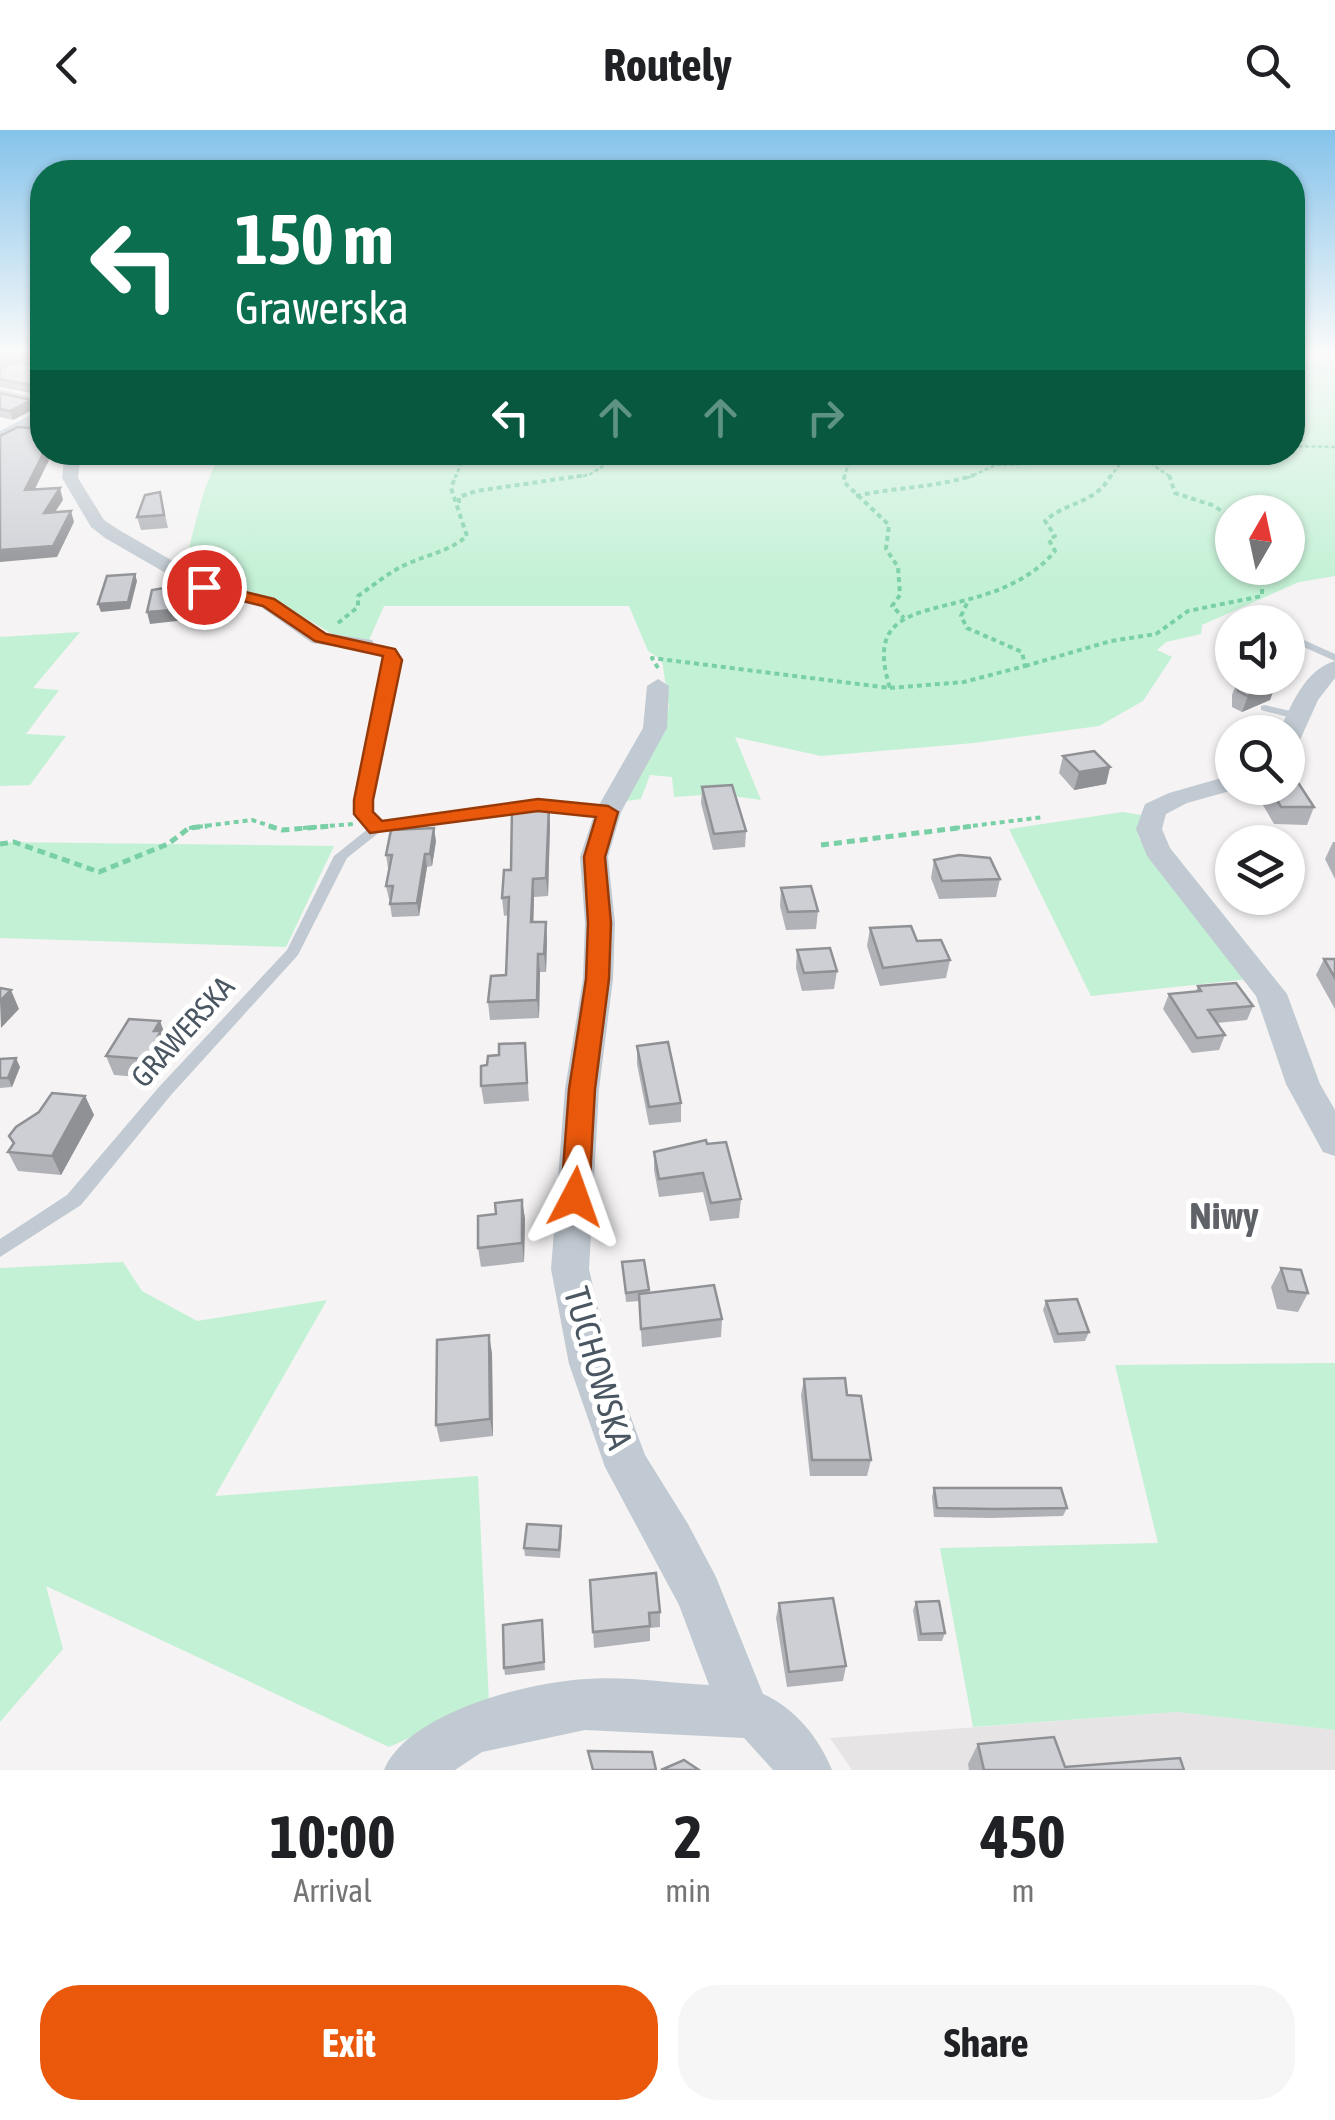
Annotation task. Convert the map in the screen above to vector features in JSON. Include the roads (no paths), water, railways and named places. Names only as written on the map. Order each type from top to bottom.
[{"type":"street","points":[[72,465],[70,478],[97,523],[112,534],[204,587],[268,603],[320,638],[364,645]]},
{"type":"street","points":[[1299,715],[1317,686],[1335,668]]},
{"type":"street","name":"TUCHOWSKA","points":[[658,686],[655,728],[608,812],[594,857],[600,923],[598,979],[582,1089],[570,1269],[590,1364],[627,1467],[672,1540],[699,1594],[746,1712],[768,1722],[806,1770]]},
{"type":"street","points":[[1215,788],[1178,798],[1154,810],[1149,829],[1157,850],[1208,909],[1270,994],[1303,1084],[1335,1142]]},
{"type":"street","points":[[410,1770],[471,1728],[585,1704],[746,1712]]},
{"type":"lane","points":[[1305,644],[1335,658]]},
{"type":"lane","points":[[364,645],[389,652],[393,660],[364,800],[364,814],[371,825],[538,805],[608,812]]},
{"type":"lane","points":[[1264,708],[1294,715]]},
{"type":"lane","name":"GRAWERSKA","points":[[0,1249],[74,1200],[165,1091],[293,952],[341,856],[371,825]]},
{"type":"district","name":"Niwy","points":[[1224,1216]]}]
